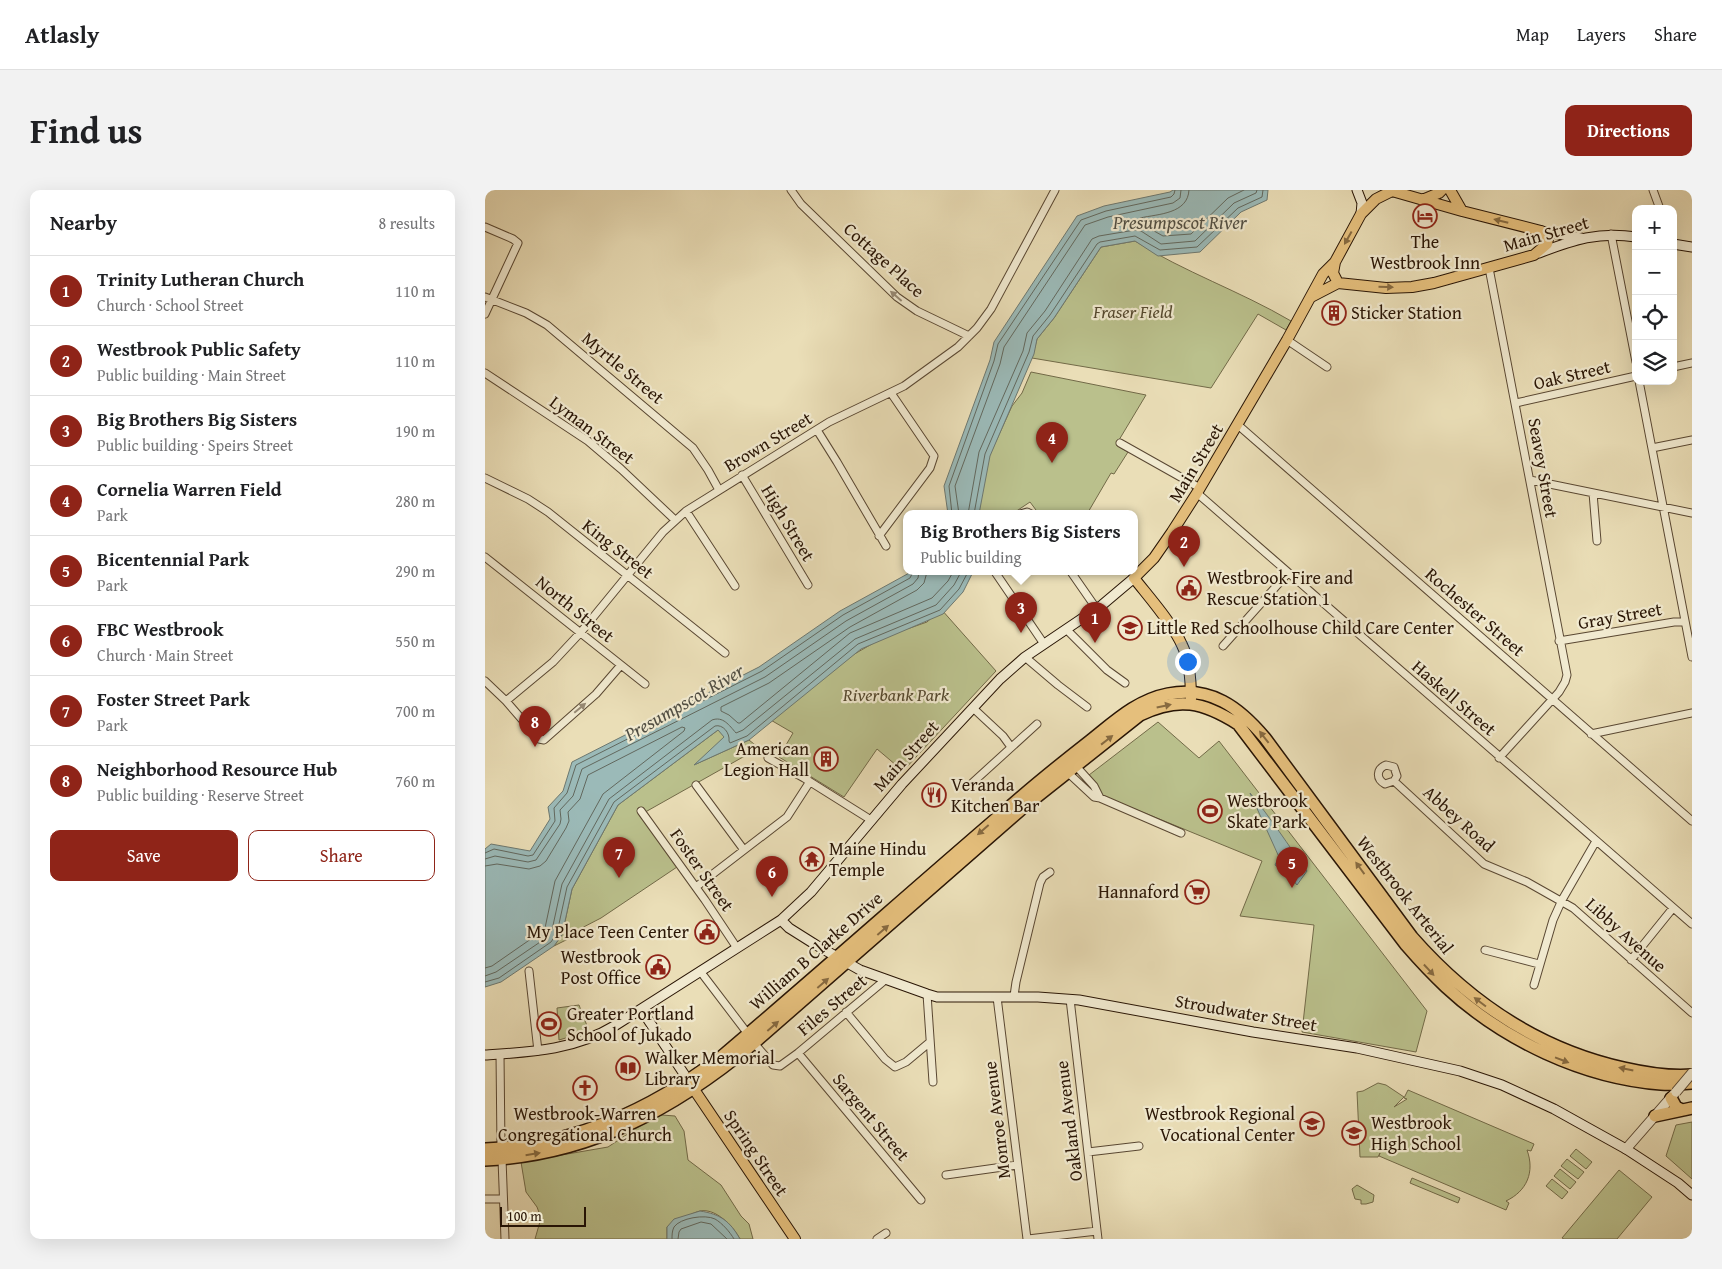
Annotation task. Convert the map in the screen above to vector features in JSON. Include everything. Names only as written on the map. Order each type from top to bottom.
[{"type":"highway","name":"Westbrook Arterial","points":[[1191,698],[1209,695],[1222,700],[1252,722],[1407,932],[1439,967],[1472,996],[1522,1030],[1577,1054],[1633,1070],[1664,1075],[1692,1074]]},
{"type":"highway","name":"William B Clarke Drive","points":[[485,1160],[596,1128],[691,1085],[721,1057],[751,1038],[1024,807],[1134,707],[1159,696],[1191,698]]},
{"type":"highway","name":"Westbrook Arterial","points":[[1191,698],[1238,724],[1406,946],[1433,975],[1464,1003],[1501,1029],[1547,1054],[1581,1067],[1627,1079],[1662,1084],[1692,1084]]},
{"type":"highway","points":[[1673,1095],[1676,1107],[1687,1109]]},
{"type":"highway","points":[[1655,1116],[1687,1109]]},
{"type":"highway","name":"William B Clarke Drive","points":[[485,1150],[501,1154]]},
{"type":"main road","points":[[1357,190],[1362,203],[1361,214]]},
{"type":"main road","points":[[1422,200],[1442,190]]},
{"type":"main road","points":[[1450,190],[1462,212]]},
{"type":"main road","points":[[1391,191],[1462,212],[1541,231],[1581,238]]},
{"type":"main road","name":"Main Street","points":[[1138,574],[1150,562],[1173,532],[1199,491],[1323,274],[1335,262],[1361,214],[1376,199],[1391,191]]},
{"type":"main road","points":[[1534,255],[1547,244],[1547,239],[1541,231]]},
{"type":"main road","name":"Main Street","points":[[1338,283],[1386,288],[1412,287],[1434,283],[1534,255],[1581,238],[1611,234],[1632,237]]},
{"type":"main road","points":[[1677,245],[1692,247]]},
{"type":"main road","points":[[1311,297],[1338,283],[1333,273],[1335,262]]},
{"type":"main road","name":"Main Street","points":[[485,1055],[538,1051],[592,1038],[781,920],[811,892],[902,784],[1000,679],[1025,657],[1122,590],[1137,575]]},
{"type":"main road","points":[[1134,578],[1182,643],[1187,657],[1191,698]]},
{"type":"main road","name":"Stroudwater Street","points":[[781,920],[789,928],[841,960],[885,980],[927,994],[957,998],[1014,996],[1070,999],[1253,1032],[1357,1048],[1461,1071],[1502,1085],[1553,1109],[1625,1149],[1678,1183],[1692,1195]]},
{"type":"main road","name":"Spring Street","points":[[641,1009],[795,1239]]},
{"type":"main road","points":[[1625,1149],[1692,1074]]},
{"type":"street","name":"Cottage Place","points":[[791,190],[801,204],[897,297],[917,311],[969,336]]},
{"type":"street","name":"Brown Street","points":[[506,701],[549,666],[581,632],[663,532],[686,511],[817,430],[917,378],[951,354],[977,328],[991,309],[1055,190]]},
{"type":"street","points":[[1653,190],[1659,205]]},
{"type":"street","points":[[485,227],[519,243],[489,298],[485,314]]},
{"type":"street","points":[[1611,234],[1632,342]]},
{"type":"street","name":"Seavey Street","points":[[1489,268],[1516,402],[1566,674],[1563,687],[1552,699]]},
{"type":"street","name":"Myrtle Street","points":[[489,298],[526,313],[547,325],[679,435],[701,458],[719,490]]},
{"type":"street","points":[[1287,340],[1327,368]]},
{"type":"street","points":[[1677,366],[1692,363]]},
{"type":"street","name":"Lyman Street","points":[[485,373],[587,441],[675,520]]},
{"type":"street","name":"Oak Street","points":[[1516,402],[1632,377]]},
{"type":"street","points":[[1640,385],[1692,657]]},
{"type":"street","points":[[879,536],[930,468],[935,456],[891,393]]},
{"type":"street","name":"Rochester Street","points":[[1238,425],[1692,821]]},
{"type":"street","points":[[817,430],[886,546]]},
{"type":"street","points":[[1652,448],[1692,440]]},
{"type":"street","name":"Haskell Street","points":[[1120,443],[1199,491],[1288,573],[1692,924]]},
{"type":"street","name":"High Street","points":[[742,475],[808,585]]},
{"type":"street","name":"King Street","points":[[485,478],[538,505],[725,653]]},
{"type":"street","points":[[1530,480],[1692,513]]},
{"type":"street","points":[[1593,493],[1597,541]]},
{"type":"street","points":[[686,511],[735,586]]},
{"type":"street","name":"North Street","points":[[485,557],[645,684]]},
{"type":"street","points":[[1223,646],[1288,573]]},
{"type":"street","points":[[997,575],[1044,644]]},
{"type":"street","points":[[1073,575],[1096,608]]},
{"type":"street","name":"Gray Street","points":[[1559,641],[1674,622],[1685,622]]},
{"type":"street","points":[[1066,629],[1100,663],[1125,683]]},
{"type":"street","points":[[1025,657],[1087,707]]},
{"type":"street","points":[[485,681],[506,701],[539,739],[544,740],[597,694],[621,665]]},
{"type":"street","points":[[1499,758],[1552,699]]},
{"type":"street","points":[[973,708],[1003,736],[1011,747]]},
{"type":"street","points":[[1591,734],[1692,712]]},
{"type":"street","points":[[971,784],[1037,724]]},
{"type":"street","points":[[768,758],[871,820]]},
{"type":"street","points":[[1067,767],[1094,797],[1181,833]]},
{"type":"street","name":"Abbey Road","points":[[1394,781],[1484,864],[1527,882],[1562,900]]},
{"type":"street","points":[[696,888],[790,814],[809,783]]},
{"type":"street","points":[[696,785],[744,850]]},
{"type":"street","name":"Foster Street","points":[[641,811],[737,948]]},
{"type":"street","points":[[1534,985],[1553,920],[1562,900],[1596,841]]},
{"type":"street","points":[[1014,996],[1040,883],[1049,872]]},
{"type":"street","name":"Libby Avenue","points":[[1562,900],[1692,1013]]},
{"type":"street","points":[[1631,960],[1673,908]]},
{"type":"street","points":[[1485,950],[1539,964]]},
{"type":"street","points":[[529,971],[538,1051]]},
{"type":"street","points":[[701,971],[751,1038]]},
{"type":"street","name":"Files Street","points":[[751,1038],[769,1062],[776,1066],[784,1064],[885,980]]},
{"type":"street","points":[[927,994],[933,1082]]},
{"type":"street","name":"Monroe Avenue","points":[[997,997],[1027,1239]]},
{"type":"street","name":"Oakland Avenue","points":[[1070,999],[1097,1235]]},
{"type":"street","points":[[846,1012],[885,1059],[895,1067],[901,1065],[930,1042]]},
{"type":"street","name":"Sargent Street","points":[[798,1053],[921,1200]]},
{"type":"street","points":[[500,1054],[501,1154],[505,1239]]},
{"type":"street","points":[[1088,1152],[1139,1146]]},
{"type":"street","points":[[946,1174],[1017,1165]]},
{"type":"street","points":[[485,1199],[503,1199]]},
{"type":"street","points":[[877,1239],[886,1233]]},
{"type":"street","points":[[1027,1239],[1097,1235]]},
{"type":"green space","name":"Fraser Field","points":[[1135,241],[1291,321],[1286,330],[1258,314],[1211,388],[1032,358],[1037,339],[1054,318],[1101,247]]},
{"type":"green space","points":[[1031,372],[1146,395],[1116,445],[1128,452],[1114,474],[1111,473],[1089,510],[1036,510],[1030,502],[1018,510],[976,510],[978,481],[1012,406],[1022,393]]},
{"type":"green space","name":"Riverbank Park","points":[[941,609],[996,671],[903,771],[877,749],[844,797],[779,757],[793,733],[769,719],[844,660],[891,633],[927,622]]},
{"type":"green space","points":[[1158,722],[1199,758],[1219,741],[1427,1011],[1416,1052],[1302,1032],[1314,925],[1240,916],[1262,861],[1076,785]]},
{"type":"green space","points":[[718,730],[725,737],[696,764],[749,740],[759,748],[640,815],[677,867],[601,918],[572,933],[572,937],[554,946],[562,935],[572,889],[618,805]]},
{"type":"green space","points":[[579,1005],[589,1031],[559,1040],[557,1008]]},
{"type":"green space","points":[[1378,1083],[1386,1085],[1404,1097],[1394,1107],[1407,1099],[1404,1098],[1408,1090],[1534,1144],[1531,1151],[1527,1150],[1530,1166],[1527,1180],[1519,1192],[1506,1201],[1509,1203],[1506,1210],[1379,1156],[1380,1153],[1378,1157],[1360,1157],[1357,1092]]},
{"type":"green space","points":[[662,1115],[675,1116],[684,1131],[688,1160],[721,1185],[741,1216],[749,1224],[753,1239],[740,1239],[733,1229],[718,1215],[712,1212],[700,1211],[667,1227],[667,1239],[535,1239],[541,1218],[537,1207],[526,1192],[521,1162],[608,1147],[640,1123]]},
{"type":"green space","points":[[1692,1122],[1692,1179],[1666,1156],[1676,1125]]},
{"type":"green space","points":[[1576,1149],[1592,1162],[1586,1169],[1570,1156]]},
{"type":"green space","points":[[1567,1159],[1584,1172],[1578,1179],[1561,1166]]},
{"type":"green space","points":[[1560,1169],[1576,1182],[1570,1189],[1554,1176]]},
{"type":"green space","points":[[1619,1170],[1652,1197],[1617,1239],[1562,1238]]},
{"type":"green space","points":[[1412,1178],[1460,1198],[1458,1203],[1410,1183]]},
{"type":"green space","points":[[1552,1179],[1568,1192],[1562,1199],[1546,1186]]},
{"type":"green space","points":[[1357,1185],[1374,1195],[1373,1202],[1361,1204],[1361,1200],[1355,1199],[1352,1189]]},
{"type":"water","name":"Presumpscot River","points":[[1173,190],[1268,190],[1267,200],[1241,212],[1200,252],[1158,256],[1135,241],[1101,247],[1054,318],[1037,339],[1034,354],[990,456],[980,510],[947,510],[944,486],[990,360],[994,342],[1077,216],[1104,206]]},
{"type":"water","name":"Presumpscot River","points":[[906,575],[972,575],[963,592],[943,614],[861,649],[749,740],[694,765],[724,737],[718,730],[618,805],[572,889],[562,935],[554,946],[501,982],[485,987],[485,849],[491,844],[530,851],[550,819],[548,807],[563,791],[572,762],[759,667],[840,611]]},
{"type":"water","points":[[1250,793],[1307,871],[1297,885],[1289,875],[1275,865],[1279,857]]},
{"type":"water","points":[[700,1211],[724,1219],[740,1239],[667,1239],[667,1227],[674,1219]]},
{"type":"place","name":"The Westbrook Inn","points":[[1425,216]]},
{"type":"place","name":"Sticker Station","points":[[1334,313]]},
{"type":"place","name":"Cornelia Warren Field","points":[[1052,463]]},
{"type":"place","name":"Westbrook Public Safety","points":[[1184,567]]},
{"type":"place","name":"Westbrook Fire and Rescue Station 1","points":[[1189,588]]},
{"type":"place","name":"Little Red Schoolhouse Child Care Center","points":[[1130,628]]},
{"type":"place","name":"Big Brothers Big Sisters","points":[[1021,633]]},
{"type":"place","name":"Trinity Lutheran Church","points":[[1095,643]]},
{"type":"place","name":"Neighborhood Resource Hub","points":[[535,747]]},
{"type":"place","name":"American Legion Hall","points":[[826,759]]},
{"type":"place","name":"Veranda Kitchen Bar","points":[[934,795]]},
{"type":"place","name":"Westbrook Skate Park","points":[[1210,811]]},
{"type":"place","name":"Maine Hindu Temple","points":[[812,859]]},
{"type":"place","name":"Foster Street Park","points":[[619,878]]},
{"type":"place","name":"Bicentennial Park","points":[[1292,888]]},
{"type":"place","name":"Hannaford","points":[[1197,892]]},
{"type":"place","name":"FBC Westbrook","points":[[772,897]]},
{"type":"place","name":"My Place Teen Center","points":[[707,932]]},
{"type":"place","name":"Westbrook Post Office","points":[[658,967]]},
{"type":"place","name":"Greater Portland School of Jukado","points":[[549,1024]]},
{"type":"place","name":"Walker Memorial Library","points":[[628,1068]]},
{"type":"place","name":"Westbrook-Warren Congregational Church","points":[[585,1088]]},
{"type":"place","name":"Westbrook Regional Vocational Center","points":[[1312,1124]]},
{"type":"place","name":"Westbrook High School","points":[[1354,1133]]}]
